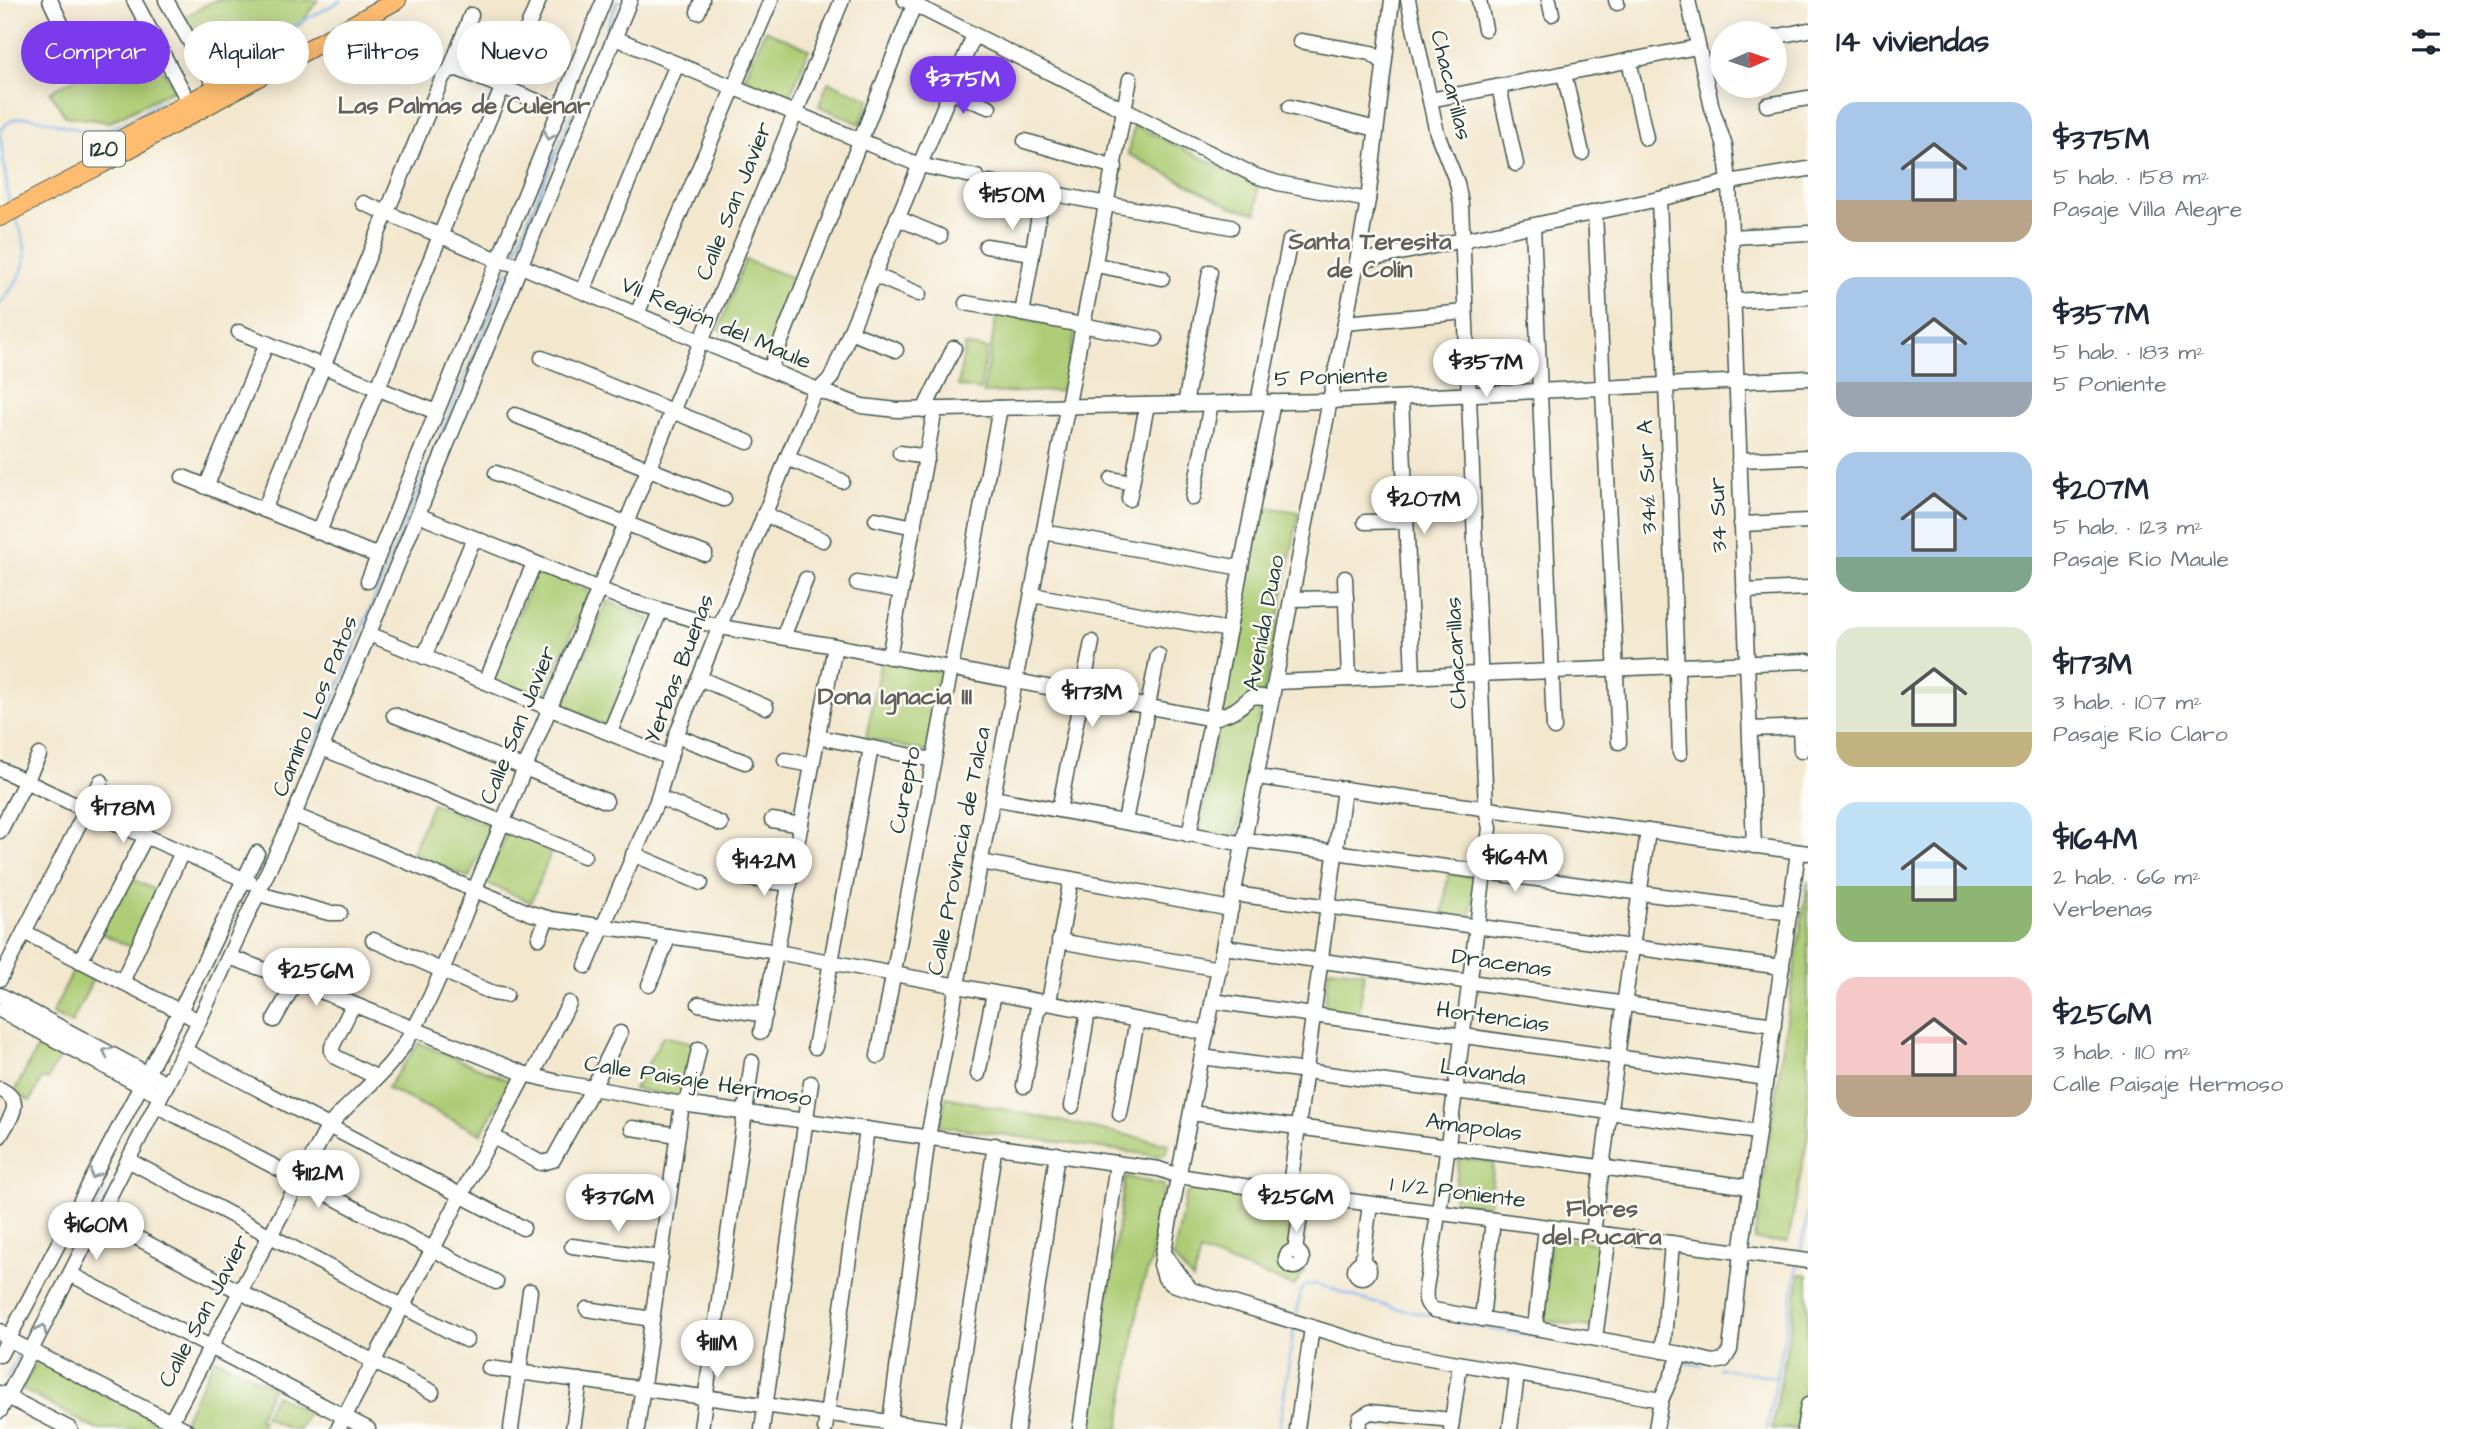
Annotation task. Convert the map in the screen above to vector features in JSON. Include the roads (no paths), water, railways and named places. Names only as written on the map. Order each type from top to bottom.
[{"type":"main road","name":"120","points":[[0,217],[218,92],[395,1]]},
{"type":"street","points":[[50,0],[60,21]]},
{"type":"street","points":[[134,0],[192,107]]},
{"type":"street","points":[[166,0],[218,92]]},
{"type":"street","points":[[319,532],[539,0]]},
{"type":"street","name":"Camino Los Patos","points":[[2,1401],[31,1350],[199,1021],[294,815],[630,0]]},
{"type":"street","points":[[637,314],[771,0]]},
{"type":"street","name":"Calle San Javier","points":[[169,1426],[328,1127],[393,1061],[414,1030],[525,769],[842,0]]},
{"type":"street","name":"Avenida Duao","points":[[1307,1327],[1191,1290],[1163,1252],[1357,262],[1368,200],[1392,0]]},
{"type":"street","name":"Chacarillas","points":[[1408,0],[1440,143],[1459,191],[1479,674],[1486,809],[1490,828],[1425,1297],[1429,1307],[1434,1310],[1482,1318]]},
{"type":"street","points":[[1479,0],[1485,29]]},
{"type":"street","name":"34 Sur","points":[[1688,0],[1712,108],[1725,146],[1729,182],[1754,846]]},
{"type":"street","points":[[369,581],[559,110],[599,2]]},
{"type":"street","points":[[770,369],[861,141],[910,2],[1256,176],[1278,184],[1368,200]]},
{"type":"street","points":[[264,510],[443,76],[450,70],[471,15]]},
{"type":"street","points":[[1787,34],[1808,30]]},
{"type":"street","name":"Yerbas Buenas","points":[[586,966],[658,797],[676,736],[812,397],[831,378],[974,35]]},
{"type":"street","points":[[615,38],[919,165],[1043,192],[1231,227]]},
{"type":"street","points":[[1300,41],[1371,53],[1384,63]]},
{"type":"street","points":[[1430,100],[1697,47]]},
{"type":"street","points":[[1629,60],[1646,138]]},
{"type":"street","points":[[583,291],[677,64]]},
{"type":"street","points":[[450,70],[458,69],[559,110]]},
{"type":"street","points":[[1564,74],[1582,153]]},
{"type":"street","name":"Calle Provincia de Talca","points":[[889,1425],[928,1137],[1130,79]]},
{"type":"street","points":[[1499,87],[1516,164]]},
{"type":"street","points":[[950,92],[989,107]]},
{"type":"street","points":[[1768,105],[1808,97]]},
{"type":"street","points":[[1290,107],[1376,129]]},
{"type":"street","points":[[1025,141],[1115,167]]},
{"type":"street","points":[[1357,262],[1658,200],[1729,182],[1808,169]]},
{"type":"street","points":[[1022,314],[1043,192]]},
{"type":"street","name":"34½ Sur A","points":[[1658,200],[1681,753]]},
{"type":"street","name":"VII Región del Maule","points":[[363,203],[498,260],[521,265],[818,390],[862,406],[897,410]]},
{"type":"street","points":[[1595,212],[1619,742]]},
{"type":"street","points":[[897,218],[940,236]]},
{"type":"street","points":[[1534,226],[1554,728]]},
{"type":"street","points":[[1731,237],[1808,233]]},
{"type":"street","points":[[1189,835],[1241,568],[1290,240]]},
{"type":"street","points":[[986,246],[1032,253]]},
{"type":"street","points":[[1096,265],[1163,278]]},
{"type":"street","points":[[1185,404],[1210,272]]},
{"type":"street","points":[[874,275],[919,294]]},
{"type":"street","points":[[1733,301],[1808,297]]},
{"type":"street","points":[[966,303],[1155,340]]},
{"type":"street","points":[[1345,323],[1465,312]]},
{"type":"street","points":[[239,332],[436,411]]},
{"type":"street","points":[[850,332],[896,350]]},
{"type":"street","points":[[206,486],[267,343]]},
{"type":"street","points":[[889,657],[927,457],[930,409],[954,348]]},
{"type":"street","points":[[542,358],[748,442]]},
{"type":"street","name":"5 Poniente","points":[[897,410],[1330,401],[1808,378]]},
{"type":"street","points":[[1401,398],[1413,676]]},
{"type":"street","points":[[1193,498],[1211,403]]},
{"type":"street","points":[[1129,499],[1147,405]]},
{"type":"street","name":"Curepto","points":[[878,1056],[1000,408]]},
{"type":"street","points":[[515,415],[724,499]]},
{"type":"street","points":[[900,453],[927,457]]},
{"type":"street","points":[[1739,460],[1808,457]]},
{"type":"street","points":[[787,458],[842,481]]},
{"type":"street","points":[[496,473],[705,554]]},
{"type":"street","points":[[183,477],[378,556]]},
{"type":"street","points":[[1112,480],[1132,483]]},
{"type":"street","points":[[764,514],[823,540]]},
{"type":"street","points":[[418,515],[598,590],[660,611],[720,627],[835,646],[1212,719],[1238,708],[1250,697],[1272,698]]},
{"type":"street","points":[[876,519],[914,527]]},
{"type":"street","points":[[1365,522],[1406,521]]},
{"type":"street","points":[[1741,524],[1808,521]]},
{"type":"street","points":[[1044,532],[1241,568]]},
{"type":"street","points":[[424,657],[474,538]]},
{"type":"street","points":[[486,682],[534,563]]},
{"type":"street","points":[[1345,578],[1349,679]]},
{"type":"street","points":[[783,637],[806,579]]},
{"type":"street","points":[[857,583],[901,591]]},
{"type":"street","points":[[1744,591],[1808,588]]},
{"type":"street","points":[[1032,594],[1229,630]]},
{"type":"street","points":[[1292,600],[1346,598]]},
{"type":"street","points":[[610,732],[660,611]]},
{"type":"street","points":[[369,634],[670,758]]},
{"type":"street","points":[[1059,810],[1092,642]]},
{"type":"street","points":[[761,1032],[835,646]]},
{"type":"street","points":[[1125,821],[1158,655]]},
{"type":"street","points":[[1276,682],[1808,661]]},
{"type":"street","points":[[699,678],[766,707]]},
{"type":"street","points":[[394,715],[606,801]]},
{"type":"street","points":[[1750,729],[1804,727],[1801,751]]},
{"type":"street","points":[[676,736],[745,762]]},
{"type":"street","points":[[818,737],[933,760]]},
{"type":"street","points":[[322,748],[584,856]]},
{"type":"street","points":[[815,1047],[871,748]]},
{"type":"street","points":[[0,831],[39,755]]},
{"type":"street","points":[[785,760],[812,765]]},
{"type":"street","points":[[0,769],[244,880],[260,890],[329,913],[340,913]]},
{"type":"street","points":[[1257,778],[1803,853],[1782,967],[1741,1252],[1730,1350],[1724,1360],[1678,1360],[1663,1351],[1482,1318],[1493,1220]]},
{"type":"street","points":[[0,979],[101,781]]},
{"type":"street","points":[[1295,1251],[1298,1127],[1344,789]]},
{"type":"street","points":[[658,797],[721,824]]},
{"type":"street","points":[[993,798],[1189,835],[1790,913]]},
{"type":"street","points":[[294,815],[547,918],[776,952],[1207,1033]]},
{"type":"street","points":[[772,820],[801,825]]},
{"type":"street","points":[[1593,1233],[1648,831]]},
{"type":"street","points":[[80,961],[146,836]]},
{"type":"street","points":[[122,982],[183,852]]},
{"type":"street","points":[[0,1355],[4,1335],[180,1011],[257,853]]},
{"type":"street","points":[[633,854],[701,883]]},
{"type":"street","points":[[981,862],[1231,909]]},
{"type":"street","points":[[743,878],[790,884]]},
{"type":"street","points":[[1024,1086],[1037,1011],[1051,996],[1071,879]]},
{"type":"street","points":[[1234,894],[1782,967]]},
{"type":"street","points":[[539,938],[547,918]]},
{"type":"street","points":[[24,932],[199,1021]]},
{"type":"street","points":[[649,985],[669,936]]},
{"type":"street","points":[[373,940],[493,993],[506,995]]},
{"type":"street","points":[[1059,941],[1220,968]]},
{"type":"street","name":"Dracenas","points":[[1224,947],[1774,1025]]},
{"type":"street","name":"Calle Paisaje Hermoso","points":[[229,957],[296,981],[528,1075],[682,1104],[995,1145],[1159,1169],[1179,1176]]},
{"type":"street","points":[[274,1020],[296,981]]},
{"type":"street","points":[[978,1074],[994,993]]},
{"type":"street","points":[[0,995],[144,1079],[161,1095],[299,1181],[496,1282]]},
{"type":"street","name":"Hortencias","points":[[1213,1001],[1766,1078]]},
{"type":"street","points":[[341,1423],[492,1136],[569,1003]]},
{"type":"street","points":[[699,1004],[765,1015]]},
{"type":"street","points":[[353,1005],[332,1052],[336,1057],[376,1077]]},
{"type":"street","points":[[0,1010],[144,1079]]},
{"type":"street","points":[[1072,1106],[1088,1011]]},
{"type":"street","points":[[1121,1114],[1137,1020]]},
{"type":"street","points":[[492,1136],[541,1163],[550,1162],[556,1157],[620,1033]]},
{"type":"street","points":[[637,1429],[682,1104],[688,1096],[699,1049]]},
{"type":"street","points":[[184,1050],[523,1228]]},
{"type":"street","name":"Lavanda","points":[[1202,1057],[1759,1132]]},
{"type":"street","points":[[701,1429],[752,1062]]},
{"type":"street","points":[[762,1429],[811,1083]]},
{"type":"street","points":[[0,1089],[13,1098],[13,1112],[0,1136]]},
{"type":"street","name":"Amapolas","points":[[1191,1113],[1751,1186]]},
{"type":"street","points":[[632,1128],[678,1135]]},
{"type":"street","points":[[826,1422],[867,1129]]},
{"type":"street","points":[[952,1429],[995,1145]]},
{"type":"street","points":[[1017,1429],[1057,1154]]},
{"type":"street","points":[[128,1160],[466,1340]]},
{"type":"street","points":[[1080,1429],[1118,1163]]},
{"type":"street","name":"1 1/2 Poniente","points":[[1179,1176],[1296,1194],[1808,1261]]},
{"type":"street","points":[[603,1187],[669,1196]]},
{"type":"street","points":[[1362,1264],[1370,1204]]},
{"type":"street","points":[[99,1218],[432,1392]]},
{"type":"street","points":[[1535,1328],[1546,1227]]},
{"type":"street","points":[[1595,1338],[1609,1235]]},
{"type":"street","points":[[1663,1351],[1672,1243]]},
{"type":"street","points":[[572,1246],[661,1258]]},
{"type":"street","points":[[70,1274],[211,1348],[341,1423],[368,1429]]},
{"type":"street","points":[[511,1429],[530,1291]]},
{"type":"street","points":[[587,1310],[652,1319]]},
{"type":"street","points":[[1297,1429],[1307,1327],[1386,1350],[1661,1400]]},
{"type":"street","points":[[4,1335],[169,1426],[185,1429]]},
{"type":"street","points":[[1656,1429],[1661,1400],[1678,1360]]},
{"type":"street","points":[[1358,1429],[1360,1418],[1366,1413],[1451,1425],[1460,1365]]},
{"type":"street","points":[[489,1368],[765,1405],[826,1422],[941,1429]]},
{"type":"street","points":[[1510,1429],[1517,1375]]},
{"type":"street","points":[[573,1429],[580,1380]]},
{"type":"street","points":[[2,1401],[71,1429]]},
{"type":"street","points":[[1804,1429],[1808,1405]]},
{"type":"waterway","points":[[303,21],[342,0]]},
{"type":"waterway","points":[[515,253],[618,0]]},
{"type":"waterway","points":[[0,131],[12,120],[21,118],[40,119],[80,130],[99,131],[128,120],[165,99]]},
{"type":"waterway","points":[[0,134],[9,203]]},
{"type":"waterway","points":[[0,304],[16,282],[24,264],[24,244],[16,218]]},
{"type":"waterway","points":[[283,823],[508,270]]},
{"type":"waterway","points":[[29,1334],[104,1192]]},
{"type":"waterway","points":[[1800,1254],[1808,1213]]},
{"type":"waterway","points":[[1767,1429],[1798,1264]]},
{"type":"waterway","points":[[1296,1318],[1300,1292],[1305,1286],[1317,1284],[1371,1302],[1430,1316]]},
{"type":"waterway","points":[[1443,1319],[1499,1331],[1554,1338]]},
{"type":"waterway","points":[[1279,1429],[1294,1328]]},
{"type":"waterway","points":[[7,1377],[20,1352]]},
{"type":"waterway","points":[[1684,1362],[1702,1366]]},
{"type":"waterway","points":[[1719,1368],[1777,1377]]},
{"type":"district","name":"Las Palmas de Culenar","points":[[464,106]]},
{"type":"district","name":"Santa Teresita de Colín","points":[[1370,256]]},
{"type":"district","name":"Dona Ignacia III","points":[[895,697]]},
{"type":"district","name":"Flores del Pucara","points":[[1602,1223]]}]
